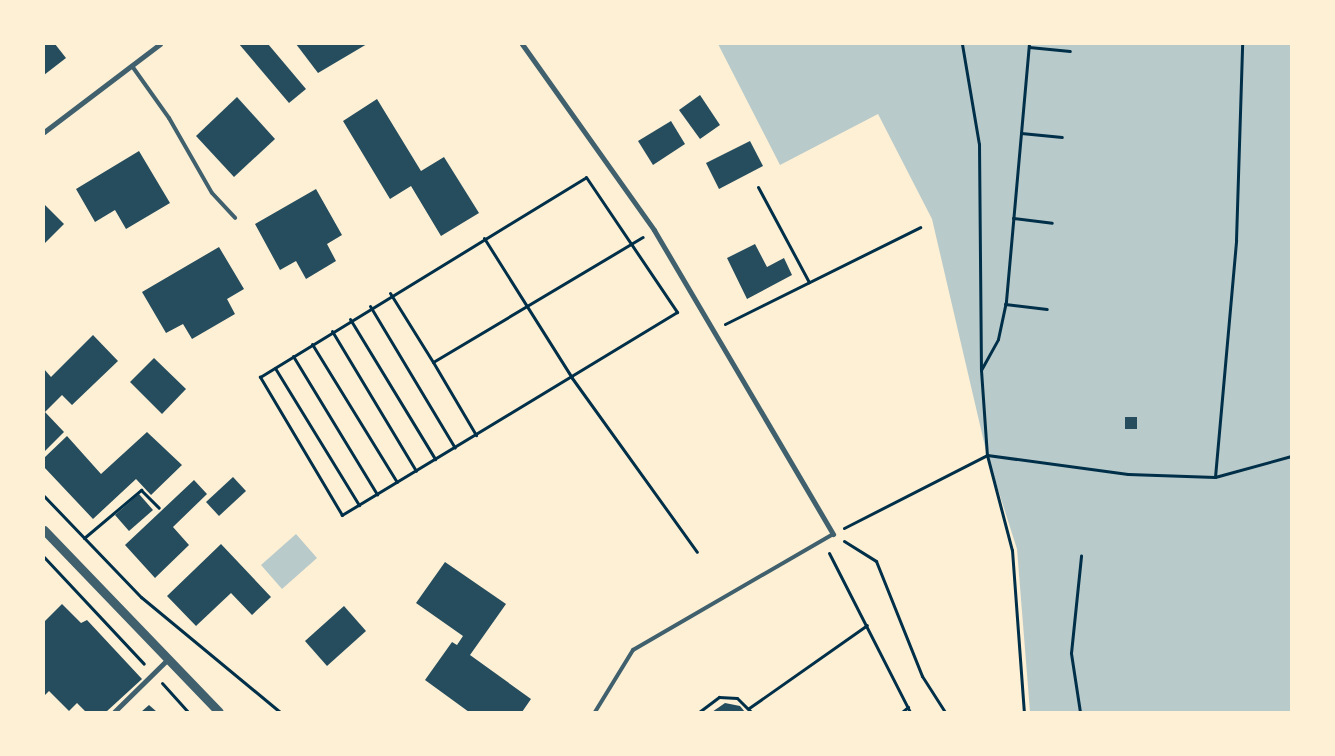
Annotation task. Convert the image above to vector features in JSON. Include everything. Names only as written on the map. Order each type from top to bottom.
[{"type":"street","points":[[44,132],[160,44]]},
{"type":"street","points":[[522,44],[654,230],[833,534]]},
{"type":"street","points":[[44,530],[219,712]]},
{"type":"street","points":[[114,712],[168,659]]},
{"type":"lane","points":[[132,66],[169,118],[212,193],[235,218]]},
{"type":"lane","points":[[595,712],[633,650],[833,534]]},
{"type":"path","points":[[962,44],[979,144],[981,370],[987,456],[1012,550],[1024,712]]},
{"type":"path","points":[[1216,477],[1236,240],[1242,44]]},
{"type":"path","points":[[981,370],[998,339],[1005,304],[1029,45],[1070,51]]},
{"type":"path","points":[[1021,133],[1062,137]]},
{"type":"path","points":[[586,177],[631,244],[677,312],[572,378],[342,515],[260,377],[370,306],[586,177]]},
{"type":"path","points":[[758,187],[809,282]]},
{"type":"path","points":[[1013,218],[1052,223]]},
{"type":"path","points":[[713,329],[920,227]]},
{"type":"path","points":[[433,362],[528,308],[654,230]]},
{"type":"path","points":[[484,238],[572,378],[697,552]]},
{"type":"path","points":[[390,294],[476,435]]},
{"type":"path","points":[[1005,304],[1047,309]]},
{"type":"path","points":[[370,306],[455,448]]},
{"type":"path","points":[[350,319],[435,459]]},
{"type":"path","points":[[332,331],[416,471]]},
{"type":"path","points":[[312,344],[397,482]]},
{"type":"path","points":[[293,356],[377,494]]},
{"type":"path","points":[[275,368],[358,505]]},
{"type":"path","points":[[833,534],[987,456],[1128,474],[1216,477],[1291,456]]},
{"type":"path","points":[[84,538],[140,490],[159,508]]},
{"type":"path","points":[[44,496],[141,597],[280,712]]},
{"type":"path","points":[[833,534],[876,561],[922,676],[945,712]]},
{"type":"path","points":[[826,548],[910,712]]},
{"type":"path","points":[[1080,712],[1071,654],[1081,556]]},
{"type":"path","points":[[44,557],[188,712]]},
{"type":"path","points":[[750,708],[867,625]]},
{"type":"path","points":[[699,712],[719,698],[737,698],[750,708],[751,712]]},
{"type":"path","points":[[902,712],[908,707]]},
{"type":"shaded area","points":[[718,44],[1291,44],[1291,712],[1030,712],[1017,549],[987,455],[932,219],[878,114],[780,165]]},
{"type":"shaded area","points":[[296,534],[317,558],[282,589],[261,565]]},
{"type":"building","points":[[44,44],[55,44],[66,58],[44,75]]},
{"type":"building","points":[[239,44],[268,44],[306,89],[289,103]]},
{"type":"building","points":[[296,44],[367,44],[318,73]]},
{"type":"building","points":[[700,95],[720,125],[700,139],[679,110]]},
{"type":"building","points":[[237,97],[275,139],[234,177],[196,136]]},
{"type":"building","points":[[377,99],[421,171],[444,157],[479,213],[441,236],[411,186],[390,199],[343,121]]},
{"type":"building","points":[[671,121],[685,144],[653,165],[638,141]]},
{"type":"building","points":[[750,141],[763,166],[719,189],[706,163]]},
{"type":"building","points":[[139,151],[170,203],[126,229],[115,210],[95,222],[76,189]]},
{"type":"building","points":[[316,189],[342,235],[327,244],[336,261],[306,279],[296,261],[280,270],[255,224]]},
{"type":"building","points":[[44,204],[64,224],[44,244]]},
{"type":"building","points":[[755,244],[767,267],[784,258],[792,275],[747,299],[727,258]]},
{"type":"building","points":[[219,247],[244,289],[227,299],[235,314],[192,339],[183,324],[166,333],[142,292]]},
{"type":"building","points":[[93,335],[118,361],[72,405],[62,395],[45,412],[64,432],[44,452],[44,369],[51,377]]},
{"type":"building","points":[[154,358],[186,389],[162,414],[130,382]]},
{"type":"building","points":[[1125,417],[1137,417],[1137,429],[1125,429]]},
{"type":"building","points":[[147,432],[182,465],[151,495],[136,479],[93,519],[44,467],[44,458],[67,436],[101,474]]},
{"type":"building","points":[[233,477],[246,491],[219,516],[206,502]]},
{"type":"building","points":[[194,480],[207,494],[173,527],[189,545],[155,578],[125,545]]},
{"type":"building","points":[[139,494],[153,510],[129,531],[115,515]]},
{"type":"building","points":[[221,544],[271,597],[252,615],[231,593],[196,626],[167,596]]},
{"type":"building","points":[[445,562],[506,604],[470,655],[531,699],[522,712],[469,712],[425,680],[452,642],[457,645],[463,636],[416,603]]},
{"type":"building","points":[[62,604],[81,623],[87,620],[142,679],[106,712],[86,712],[77,703],[69,711],[49,691],[44,696],[44,622]]},
{"type":"building","points":[[344,606],[366,631],[327,666],[305,641]]},
{"type":"building","points":[[725,703],[740,706],[745,712],[712,712]]},
{"type":"building","points":[[149,705],[157,712],[141,712]]}]
